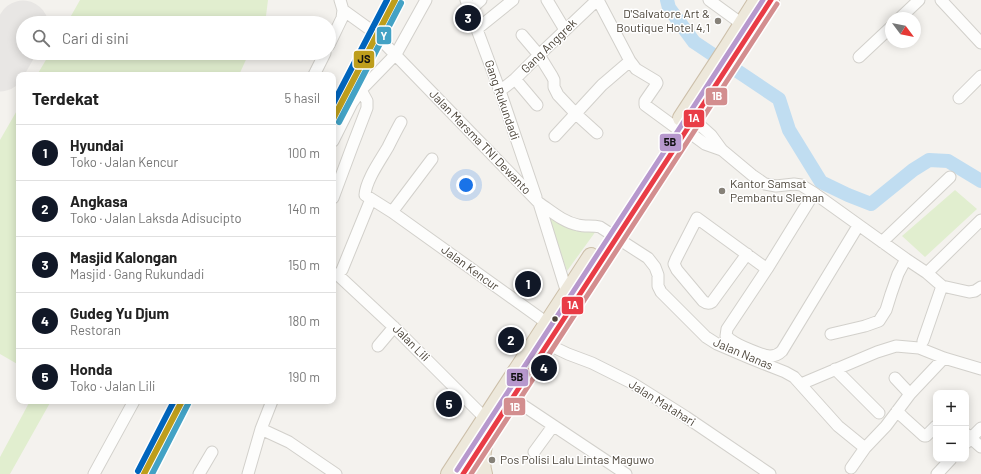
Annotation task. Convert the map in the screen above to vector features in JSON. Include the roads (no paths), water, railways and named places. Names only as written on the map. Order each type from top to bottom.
[{"type":"highway","points":[[733,49],[742,24],[757,0]]},
{"type":"highway","points":[[460,471],[484,441],[547,344],[572,296],[685,125],[733,49],[771,0]]},
{"type":"highway","points":[[460,471],[485,418],[547,323],[572,296]]},
{"type":"highway","points":[[484,441],[482,458],[484,474]]},
{"type":"street","points":[[336,135],[352,103],[361,90],[396,54],[426,0]]},
{"type":"street","points":[[468,5],[481,0]]},
{"type":"street","points":[[477,29],[513,0]]},
{"type":"street","points":[[547,0],[565,30]]},
{"type":"street","points":[[598,0],[630,61],[636,68],[656,80],[657,83],[645,101],[645,105],[685,125],[712,136],[722,150],[765,184],[776,186],[794,184],[801,186],[906,260],[927,273],[942,286],[969,292],[976,291],[981,287]]},
{"type":"street","name":"Gang Anggrek","points":[[500,90],[515,79],[598,0]]},
{"type":"street","points":[[709,0],[742,24]]},
{"type":"street","points":[[906,12],[919,0]]},
{"type":"street","points":[[942,0],[981,43]]},
{"type":"street","points":[[336,31],[342,18],[341,5]]},
{"type":"street","name":"Jalan Marsma TNI Dewanto","points":[[341,5],[396,54],[538,201],[572,296]]},
{"type":"street","name":"Gang Rukundadi","points":[[468,5],[500,90],[538,201]]},
{"type":"street","points":[[859,57],[885,33]]},
{"type":"street","points":[[522,34],[539,55],[554,80],[555,91],[576,114],[597,133]]},
{"type":"street","points":[[316,72],[322,60]]},
{"type":"street","points":[[555,136],[602,85],[630,61]]},
{"type":"street","points":[[959,98],[981,76]]},
{"type":"street","points":[[515,79],[537,105]]},
{"type":"street","points":[[336,190],[366,108],[367,100],[361,90]]},
{"type":"street","points":[[336,272],[371,199],[365,195],[365,189],[401,122]]},
{"type":"street","points":[[392,212],[432,159]]},
{"type":"street","points":[[882,242],[950,177]]},
{"type":"street","points":[[814,194],[726,329],[726,336],[730,340],[761,354],[768,356],[779,354],[858,226]]},
{"type":"street","name":"Jalan Kencur","points":[[371,199],[392,212],[547,323]]},
{"type":"street","name":"Jalan Nanas","points":[[538,201],[564,220],[578,225],[600,227],[648,258],[655,267],[658,275],[658,286],[661,292],[706,337],[717,344],[794,377],[838,426],[866,448]]},
{"type":"street","points":[[747,254],[709,304],[703,302],[677,270],[674,264],[696,218],[747,254],[766,269]]},
{"type":"street","points":[[927,273],[981,220]]},
{"type":"street","points":[[831,334],[879,321],[886,310],[890,294],[898,274],[906,260]]},
{"type":"street","name":"Jalan Lili","points":[[336,272],[394,327],[485,418]]},
{"type":"street","points":[[923,341],[942,286]]},
{"type":"street","points":[[378,346],[394,327]]},
{"type":"street","name":"Jalan Matahari","points":[[547,344],[592,363],[632,383],[770,474]]},
{"type":"street","points":[[801,384],[896,346],[919,348],[981,370]]},
{"type":"street","points":[[851,468],[910,394],[944,358]]},
{"type":"street","points":[[836,369],[879,413]]},
{"type":"street","points":[[895,378],[910,394]]},
{"type":"street","points":[[512,398],[626,474]]},
{"type":"street","points":[[94,474],[132,404]]},
{"type":"street","points":[[248,474],[261,429],[271,404]]},
{"type":"street","points":[[897,411],[924,436],[926,436],[933,429]]},
{"type":"street","points":[[534,452],[553,426]]},
{"type":"street","points":[[969,438],[981,428]]},
{"type":"street","points":[[261,429],[289,442],[336,474]]},
{"type":"street","points":[[969,440],[981,447]]},
{"type":"street","points":[[199,474],[212,452]]},
{"type":"street","points":[[937,474],[948,462]]},
{"type":"waterway","points":[[667,0],[669,8],[694,42],[779,99],[789,130],[821,182],[871,204],[913,170],[929,160],[948,161],[981,181]]},
{"type":"place","name":"Masjid Kalongan","points":[[468,18]]},
{"type":"place","name":"D'Salvatore Art & Boutique Hotel 4,1","points":[[718,21]]},
{"type":"place","name":"Kantor Samsat Pembantu Sleman","points":[[722,191]]},
{"type":"place","name":"Hyundai","points":[[528,284]]},
{"type":"place","name":"Angkasa","points":[[511,340]]},
{"type":"place","name":"Gudeg Yu Djum","points":[[544,368]]},
{"type":"place","name":"Honda","points":[[449,404]]},
{"type":"place","name":"Pos Polisi Lalu Lintas Maguwo","points":[[492,460]]}]
